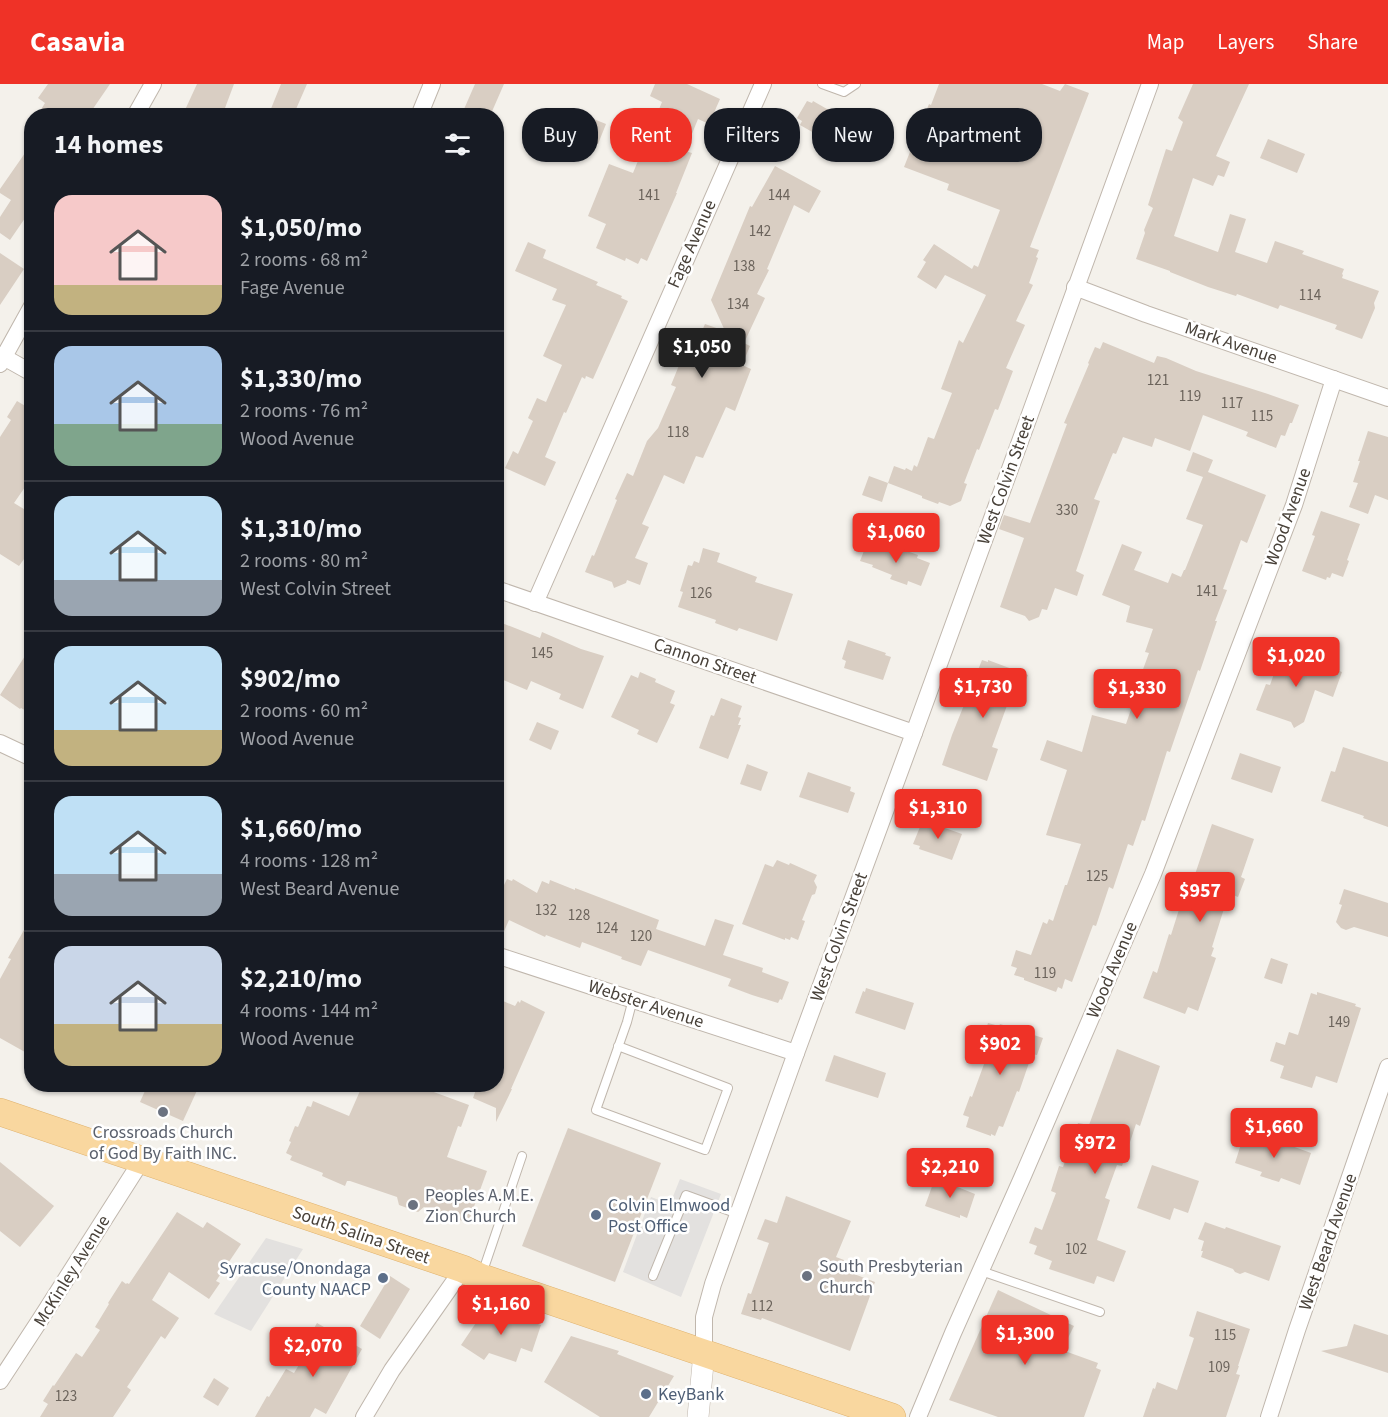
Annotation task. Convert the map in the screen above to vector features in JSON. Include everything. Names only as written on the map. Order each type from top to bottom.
[{"type":"main road","name":"South Salina Street","points":[[0,1113],[892,1417]]},
{"type":"street","points":[[140,108],[153,84]]},
{"type":"street","points":[[422,108],[432,84]]},
{"type":"street","name":"Fage Avenue","points":[[535,603],[763,84]]},
{"type":"street","name":"West Colvin Street","points":[[704,1353],[704,1317],[712,1284],[1150,84]]},
{"type":"street","name":"Mark Avenue","points":[[1075,287],[1388,398]]},
{"type":"street","points":[[24,320],[1,359],[24,369]]},
{"type":"street","name":"Wood Avenue","points":[[918,1417],[1153,874],[1294,505],[1334,379]]},
{"type":"street","name":"Cannon Street","points":[[504,593],[914,733]]},
{"type":"street","points":[[0,743],[24,754]]},
{"type":"street","name":"Webster Avenue","points":[[504,958],[796,1053]]},
{"type":"street","name":"West Beard Avenue","points":[[1269,1417],[1388,1067]]},
{"type":"street","name":"McKinley Avenue","points":[[0,1381],[142,1160]]},
{"type":"street","points":[[364,1417],[392,1370],[472,1273]]},
{"type":"street","points":[[698,1417],[704,1353]]},
{"type":"lane","points":[[822,84],[844,92],[856,84]]},
{"type":"lane","points":[[618,1046],[728,1088],[705,1150],[596,1110],[633,999]]},
{"type":"lane","points":[[472,1273],[522,1156]]},
{"type":"lane","points":[[653,1276],[686,1195],[738,1214]]},
{"type":"lane","points":[[981,1270],[1100,1312]]},
{"type":"shaded area","points":[[680,1179],[721,1194],[681,1297],[623,1272],[651,1197],[670,1204]]},
{"type":"shaded area","points":[[266,1238],[303,1249],[251,1331],[214,1314]]},
{"type":"building","points":[[48,84],[110,84],[94,108],[42,108],[45,103],[38,98]]},
{"type":"building","points":[[197,84],[234,84],[225,108],[186,108]]},
{"type":"building","points":[[281,84],[307,84],[296,108],[271,108]]},
{"type":"building","points":[[475,84],[504,84],[494,108],[464,108]]},
{"type":"building","points":[[655,84],[687,84],[720,99],[716,108],[704,108],[704,122],[698,119],[692,134],[692,108],[660,108],[662,102],[650,96]]},
{"type":"building","points":[[939,84],[1042,84],[1060,91],[1065,84],[1089,93],[1030,247],[1039,250],[1036,257],[1038,258],[1029,283],[1033,285],[1016,321],[1025,325],[1006,368],[1013,371],[998,410],[995,409],[979,450],[977,449],[964,483],[967,484],[961,501],[950,506],[939,502],[938,504],[888,483],[894,466],[912,471],[914,465],[917,467],[928,437],[934,439],[952,393],[941,389],[959,340],[963,343],[986,295],[945,275],[936,289],[917,277],[926,262],[923,260],[934,244],[972,269],[974,265],[978,267],[1000,210],[947,190],[949,184],[904,167],[906,162],[1042,162],[1042,108],[927,108],[929,104],[931,105]]},
{"type":"building","points":[[1193,84],[1249,84],[1216,156],[1230,162],[1224,177],[1218,175],[1213,186],[1193,178],[1174,236],[1218,252],[1230,214],[1246,219],[1235,252],[1267,263],[1275,241],[1304,251],[1302,254],[1344,269],[1342,278],[1379,291],[1374,303],[1375,308],[1362,339],[1335,329],[1337,325],[1280,305],[1278,309],[1237,294],[1236,296],[1208,287],[1136,259],[1153,208],[1148,205],[1166,149],[1172,151],[1183,122],[1178,118]]},
{"type":"building","points":[[807,101],[812,103],[813,101],[825,108],[812,108],[812,132],[800,125],[802,121],[800,113]]},
{"type":"building","points":[[598,121],[606,124],[598,144]]},
{"type":"building","points":[[1268,139],[1305,154],[1297,173],[1260,158]]},
{"type":"building","points":[[24,154],[24,220],[10,240],[0,233],[0,217],[11,200],[0,193],[0,189]]},
{"type":"building","points":[[637,162],[688,162],[647,261],[641,258],[638,264],[626,258],[625,261],[596,248],[606,224],[588,216],[609,164],[633,173]]},
{"type":"building","points":[[775,166],[821,191],[809,213],[794,205],[767,269],[769,270],[757,294],[765,298],[744,343],[750,346],[742,365],[751,369],[735,411],[726,407],[703,458],[696,456],[684,484],[664,475],[642,524],[649,527],[635,558],[648,563],[640,585],[627,580],[626,583],[614,588],[612,582],[585,572],[592,555],[594,556],[627,473],[633,476],[647,441],[658,428],[676,387],[671,385],[682,358],[689,360],[705,324],[725,331],[711,300],[750,206],[752,207]]},
{"type":"building","points":[[528,242],[546,250],[543,258],[598,282],[596,285],[628,301],[593,379],[582,377],[566,413],[564,412],[545,457],[556,462],[545,486],[505,468],[513,451],[518,454],[533,421],[528,418],[537,398],[546,402],[562,365],[543,356],[566,305],[552,300],[557,289],[515,271]]},
{"type":"building","points":[[0,253],[24,269],[0,305]]},
{"type":"building","points":[[1103,342],[1154,363],[1157,356],[1166,358],[1196,371],[1299,405],[1292,423],[1285,436],[1281,435],[1276,448],[1246,436],[1248,432],[1203,415],[1190,451],[1155,438],[1152,447],[1123,437],[1116,454],[1113,453],[1094,499],[1100,501],[1076,571],[1084,575],[1077,596],[1055,588],[1047,610],[1042,609],[1039,617],[1029,621],[1025,616],[1000,607],[1024,538],[999,529],[1004,515],[1030,523],[1067,424],[1064,423],[1088,363],[1095,347],[1100,349]]},
{"type":"building","points":[[17,401],[24,405],[24,489],[14,503],[24,509],[24,559],[19,566],[0,554],[0,437],[11,420],[7,417]]},
{"type":"building","points":[[1368,431],[1388,437],[1388,500],[1375,495],[1368,514],[1349,507],[1358,483],[1353,482]]},
{"type":"building","points":[[1193,452],[1213,460],[1208,472],[1266,495],[1247,543],[1241,540],[1223,589],[1227,590],[1200,671],[1198,670],[1170,752],[1167,751],[1145,821],[1142,820],[1133,846],[1128,844],[1113,889],[1109,887],[1096,926],[1093,925],[1072,982],[1065,979],[1062,989],[1058,987],[1056,992],[1014,975],[1017,968],[1011,966],[1016,950],[1031,955],[1043,922],[1047,924],[1049,919],[1053,921],[1081,844],[1046,835],[1067,770],[1040,760],[1047,740],[1082,752],[1092,715],[1126,724],[1149,653],[1145,652],[1153,629],[1126,622],[1130,606],[1102,595],[1122,544],[1142,552],[1134,570],[1168,583],[1172,573],[1181,577],[1203,525],[1186,519],[1203,477],[1186,471]]},
{"type":"building","points":[[869,476],[888,483],[882,502],[862,495]]},
{"type":"building","points":[[1321,511],[1360,524],[1343,577],[1332,573],[1326,580],[1302,571],[1315,536],[1312,535]]},
{"type":"building","points":[[867,543],[879,547],[881,544],[900,551],[901,549],[918,555],[917,558],[930,563],[921,586],[908,581],[907,585],[890,579],[892,575],[860,561]]},
{"type":"building","points":[[703,548],[720,553],[717,562],[757,577],[755,582],[793,594],[777,641],[739,628],[737,631],[715,623],[716,620],[678,607],[688,565],[692,566],[694,561],[699,563]]},
{"type":"building","points":[[504,624],[540,638],[542,632],[604,656],[583,709],[559,699],[561,694],[531,681],[527,690],[504,680]]},
{"type":"building","points":[[848,640],[886,653],[885,655],[891,657],[883,680],[844,668],[846,661],[842,659]]},
{"type":"building","points":[[1282,651],[1342,672],[1333,697],[1315,690],[1304,722],[1294,728],[1291,722],[1256,710],[1266,684],[1270,685]]},
{"type":"building","points":[[24,658],[24,710],[0,695]]},
{"type":"building","points":[[982,660],[988,662],[988,660],[1028,675],[1017,702],[1009,700],[992,747],[998,749],[987,781],[942,765]]},
{"type":"building","points":[[640,672],[675,691],[670,703],[675,705],[657,743],[637,734],[639,730],[611,717],[631,675],[638,678]]},
{"type":"building","points":[[721,698],[742,706],[738,717],[741,718],[738,725],[741,725],[728,759],[699,748],[711,715],[714,716]]},
{"type":"building","points":[[537,722],[559,731],[551,750],[529,740]]},
{"type":"building","points":[[1343,747],[1388,762],[1388,827],[1321,801],[1331,771],[1335,772]]},
{"type":"building","points":[[1240,753],[1281,767],[1272,793],[1231,779]]},
{"type":"building","points":[[747,764],[768,772],[761,791],[740,784]]},
{"type":"building","points":[[808,772],[851,787],[850,791],[855,793],[848,813],[799,797]]},
{"type":"building","points":[[922,822],[962,834],[952,860],[919,849],[920,846],[913,844]]},
{"type":"building","points":[[1212,824],[1254,839],[1241,877],[1245,879],[1238,897],[1233,895],[1231,900],[1227,899],[1212,947],[1214,948],[1211,956],[1216,958],[1198,1011],[1188,1007],[1185,1014],[1143,998],[1153,971],[1157,973],[1182,900],[1186,901]]},
{"type":"building","points":[[777,860],[817,875],[814,881],[817,887],[815,894],[812,895],[802,920],[805,921],[798,940],[791,937],[790,940],[785,938],[785,940],[742,924],[765,864],[773,867]]},
{"type":"building","points":[[507,879],[512,881],[513,879],[537,893],[542,881],[549,884],[550,880],[659,920],[656,929],[705,946],[715,919],[734,925],[723,955],[763,968],[762,972],[789,982],[782,1000],[780,999],[778,1003],[728,986],[731,979],[648,950],[641,966],[582,942],[580,948],[546,935],[545,937],[509,920],[504,931],[504,885]]},
{"type":"building","points":[[1344,889],[1388,903],[1388,937],[1354,927],[1346,930],[1341,928],[1336,922],[1342,905],[1339,904]]},
{"type":"building","points":[[24,930],[24,1052],[0,1038],[0,979],[11,959],[8,958]]},
{"type":"building","points":[[1271,958],[1288,964],[1282,984],[1264,978]]},
{"type":"building","points":[[866,988],[914,1003],[905,1030],[855,1013]]},
{"type":"building","points":[[1317,992],[1356,1004],[1355,1006],[1361,1008],[1337,1083],[1316,1076],[1312,1088],[1280,1078],[1284,1066],[1270,1061],[1276,1042],[1285,1045],[1289,1032],[1298,1035],[1311,993],[1317,995]]},
{"type":"building","points":[[521,1000],[545,1012],[496,1122],[496,1108],[473,1098],[475,1092],[504,1092],[504,1001],[515,1006]]},
{"type":"building","points":[[988,1023],[999,1026],[1000,1024],[1043,1038],[1037,1055],[1032,1054],[1019,1092],[1017,1091],[1003,1127],[999,1126],[995,1136],[966,1127],[969,1117],[963,1115],[987,1056],[978,1054]]},
{"type":"building","points":[[1117,1049],[1160,1066],[1140,1126],[1136,1124],[1122,1166],[1117,1165],[1105,1198],[1110,1200],[1097,1240],[1126,1251],[1114,1282],[1097,1276],[1094,1284],[1049,1269],[1052,1261],[1034,1254],[1037,1246],[1029,1243],[1035,1227],[1042,1230],[1056,1193],[1051,1191],[1059,1166],[1063,1167],[1078,1123],[1089,1125]]},
{"type":"building","points":[[834,1055],[886,1073],[878,1098],[825,1081]]},
{"type":"building","points":[[144,1092],[196,1092],[183,1121],[140,1102]]},
{"type":"building","points":[[360,1092],[434,1092],[469,1105],[461,1127],[458,1126],[447,1157],[487,1171],[468,1223],[424,1207],[418,1212],[399,1205],[397,1197],[350,1181],[347,1181],[345,1186],[322,1176],[323,1173],[290,1160],[292,1156],[286,1153],[291,1142],[289,1141],[307,1106],[311,1107],[313,1101],[349,1116]]},
{"type":"building","points":[[568,1128],[661,1163],[615,1282],[522,1246]]},
{"type":"building","points":[[1256,1133],[1311,1153],[1300,1185],[1281,1178],[1279,1182],[1260,1176],[1262,1172],[1235,1163],[1242,1141],[1252,1145]]},
{"type":"building","points":[[0,1162],[54,1206],[20,1247],[0,1231]]},
{"type":"building","points":[[1152,1165],[1199,1181],[1188,1213],[1174,1208],[1170,1220],[1137,1208]]},
{"type":"building","points":[[935,1178],[975,1194],[967,1218],[960,1215],[960,1218],[925,1206]]},
{"type":"building","name":"South Presbyterian Church","points":[[786,1196],[851,1221],[836,1257],[844,1260],[841,1269],[875,1282],[850,1351],[762,1318],[761,1320],[741,1314],[748,1293],[751,1294],[769,1243],[757,1239],[765,1219],[777,1223]]},
{"type":"building","points":[[177,1212],[203,1228],[207,1222],[241,1244],[216,1281],[220,1283],[209,1299],[169,1272],[152,1300],[179,1318],[165,1339],[161,1336],[127,1387],[131,1390],[113,1417],[40,1417],[48,1404],[43,1401],[53,1385],[76,1353],[82,1357],[100,1330],[95,1327],[122,1281],[129,1284]]},
{"type":"building","points":[[1205,1222],[1281,1246],[1269,1281],[1245,1272],[1240,1274],[1201,1257],[1204,1241],[1198,1239]]},
{"type":"building","points":[[390,1276],[410,1289],[380,1339],[360,1326]]},
{"type":"building","points":[[998,1290],[1074,1326],[1062,1350],[1098,1363],[1096,1368],[1101,1370],[1084,1417],[998,1417],[949,1400]]},
{"type":"building","points":[[486,1308],[541,1325],[532,1352],[521,1348],[516,1362],[489,1353],[484,1360],[461,1345]]},
{"type":"building","points":[[1197,1311],[1250,1329],[1236,1374],[1240,1375],[1226,1417],[1143,1417],[1157,1382],[1177,1390],[1194,1338],[1189,1336]]},
{"type":"building","points":[[317,1323],[362,1349],[326,1414],[315,1408],[310,1417],[255,1417],[286,1369],[294,1373],[314,1340],[309,1337]]},
{"type":"building","points":[[1354,1324],[1388,1335],[1388,1373],[1321,1351],[1347,1346]]},
{"type":"building","points":[[571,1336],[619,1351],[617,1354],[674,1376],[649,1417],[600,1417],[544,1382]]},
{"type":"building","points":[[214,1378],[229,1388],[218,1406],[203,1397]]},
{"type":"place","name":"Crossroads Church of God By Faith INC.","points":[[163,1112]]},
{"type":"place","name":"Peoples A.M.E. Zion Church","points":[[413,1205]]},
{"type":"place","name":"Colvin Elmwood Post Office","points":[[596,1215]]},
{"type":"place","name":"South Presbyterian Church","points":[[807,1276]]},
{"type":"place","name":"Syracuse/Onondaga County NAACP","points":[[383,1278]]},
{"type":"place","name":"KeyBank","points":[[646,1394]]}]
